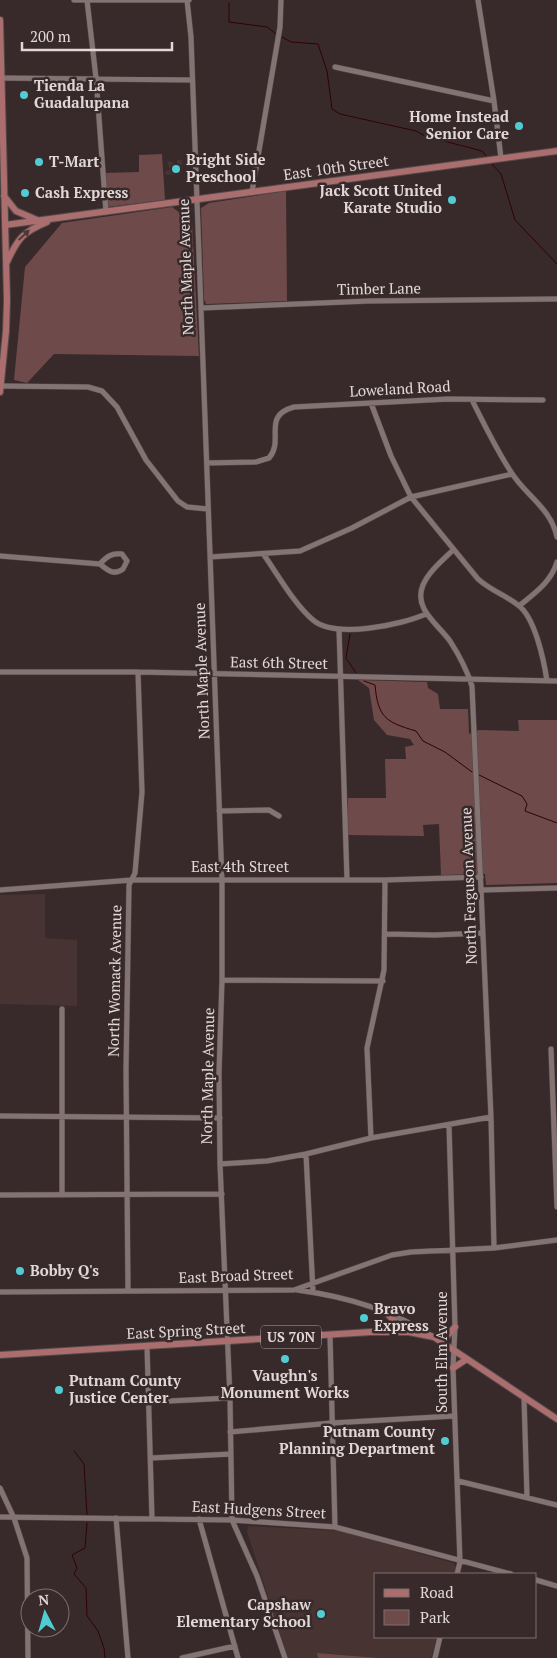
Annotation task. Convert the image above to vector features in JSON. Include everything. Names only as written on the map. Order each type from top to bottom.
[{"type":"main road","points":[[0,20],[2,225],[6,266],[0,389]]},
{"type":"main road","name":"East 10th Street","points":[[2,225],[196,201],[557,151]]},
{"type":"main road","points":[[3,196],[18,213],[38,220]]},
{"type":"main road","points":[[6,266],[20,237],[29,230],[55,218]]},
{"type":"main road","points":[[386,1312],[394,1321],[396,1332]]},
{"type":"main road","points":[[437,1339],[447,1336],[455,1327]]},
{"type":"main road","name":"East Spring Street","points":[[0,1354],[396,1332],[437,1339],[557,1419]]},
{"type":"main road","points":[[453,1368],[467,1359]]},
{"type":"street","points":[[74,0],[188,0]]},
{"type":"street","points":[[87,0],[96,78],[106,212]]},
{"type":"street","name":"North Maple Avenue","points":[[188,0],[222,880],[220,1164],[230,1398],[232,1520]]},
{"type":"street","points":[[252,192],[280,28],[282,0]]},
{"type":"street","points":[[478,0],[501,158]]},
{"type":"street","points":[[335,67],[494,101]]},
{"type":"street","points":[[1,78],[192,80]]},
{"type":"street","name":"Timber Lane","points":[[201,308],[369,301],[557,299]]},
{"type":"street","points":[[0,389],[88,387],[102,391],[117,407],[146,460],[178,500],[192,508],[208,509]]},
{"type":"street","points":[[472,400],[543,400]]},
{"type":"street","name":"Loweland Road","points":[[207,463],[256,462],[268,458],[274,450],[277,416],[288,409],[371,402],[472,400],[512,474],[547,514],[554,526],[557,537]]},
{"type":"street","points":[[371,402],[391,456],[411,497],[453,550],[487,587],[519,606],[541,647],[547,681]]},
{"type":"street","points":[[210,557],[264,555],[300,551],[411,497],[512,474]]},
{"type":"street","points":[[264,555],[307,615],[323,627],[339,629],[380,626],[411,620],[426,614],[422,600],[422,585],[453,550]]},
{"type":"street","points":[[0,556],[100,564],[108,571],[115,572],[123,569],[127,561],[122,554],[117,553],[109,555],[100,564]]},
{"type":"street","points":[[519,606],[542,588],[552,576],[557,562]]},
{"type":"street","name":"North Ferguson Avenue","points":[[426,614],[449,640],[470,680],[482,890],[494,1248]]},
{"type":"street","points":[[339,629],[347,879]]},
{"type":"street","name":"East 6th Street","points":[[0,672],[138,672],[557,681]]},
{"type":"street","name":"North Womack Avenue","points":[[128,1291],[126,1116],[129,885],[134,872],[142,792],[138,672]]},
{"type":"street","points":[[219,811],[269,810],[279,816]]},
{"type":"street","name":"East 4th Street","points":[[0,890],[132,880],[385,880],[481,877]]},
{"type":"street","points":[[371,1138],[367,1048],[383,981],[386,934],[385,880]]},
{"type":"street","points":[[482,890],[557,888]]},
{"type":"street","points":[[386,934],[435,936],[483,933]]},
{"type":"street","points":[[222,980],[383,981]]},
{"type":"street","points":[[62,1009],[62,1195]]},
{"type":"street","points":[[551,1049],[557,1207]]},
{"type":"street","points":[[0,1116],[220,1118]]},
{"type":"street","points":[[220,1164],[267,1161],[306,1154],[371,1138],[450,1126],[491,1117]]},
{"type":"street","name":"South Elm Avenue","points":[[450,1126],[455,1327],[453,1350],[454,1416],[460,1562],[457,1573]]},
{"type":"street","points":[[306,1154],[312,1292]]},
{"type":"street","points":[[0,1195],[127,1196],[222,1194]]},
{"type":"street","name":"East Broad Street","points":[[0,1292],[294,1290],[392,1255],[453,1249],[494,1248],[557,1240]]},
{"type":"street","points":[[294,1290],[312,1292],[386,1312],[437,1339]]},
{"type":"street","points":[[330,1335],[335,1527]]},
{"type":"street","points":[[147,1346],[152,1458],[152,1519]]},
{"type":"street","points":[[149,1402],[230,1398]]},
{"type":"street","points":[[524,1398],[527,1497]]},
{"type":"street","points":[[230,1432],[332,1423],[454,1416]]},
{"type":"street","points":[[152,1458],[231,1454]]},
{"type":"street","points":[[458,1480],[557,1505]]},
{"type":"street","points":[[0,1488],[14,1518],[26,1558],[28,1658]]},
{"type":"street","name":"East Hudgens Street","points":[[0,1517],[199,1519],[335,1527],[507,1573]]},
{"type":"street","points":[[116,1518],[128,1658]]},
{"type":"street","points":[[199,1519],[238,1658]]},
{"type":"street","points":[[232,1520],[258,1576],[285,1658]]},
{"type":"street","points":[[537,1580],[557,1586]]},
{"type":"street","points":[[435,1658],[440,1638]]},
{"type":"street","points":[[182,1658],[234,1646]]},
{"type":"shaded area","name":"Bright Side Preschool","points":[[177,160],[182,160],[181,174],[166,175],[165,171],[170,170],[167,161],[177,164]]},
{"type":"shaded area","points":[[45,894],[45,938],[77,940],[77,1006],[0,1004],[0,895]]},
{"type":"shaded area","points":[[248,1526],[341,1531],[453,1563],[456,1567],[455,1573],[374,1573],[374,1638],[437,1638],[431,1658],[380,1658],[318,1653],[318,1658],[288,1658],[247,1532]]},
{"type":"green space","points":[[162,154],[165,200],[107,207],[105,173],[139,172],[139,155]]},
{"type":"green space","points":[[286,191],[287,301],[206,304],[204,299],[201,208],[209,203]]},
{"type":"green space","points":[[172,207],[192,222],[199,356],[54,354],[27,383],[14,380],[25,267],[62,223]]},
{"type":"green space","points":[[358,680],[427,682],[428,688],[438,694],[440,709],[468,709],[469,734],[479,730],[519,731],[518,720],[557,720],[557,883],[486,885],[485,874],[441,875],[439,824],[423,825],[424,836],[348,835],[348,798],[386,798],[385,759],[406,759],[405,747],[414,745],[410,739],[387,735],[374,720],[369,688]]},
{"type":"green space","points":[[317,1653],[380,1658],[318,1658]]},
{"type":"waterway","points":[[229,3],[229,22],[267,27],[275,33]]},
{"type":"waterway","points":[[282,37],[291,42],[318,44],[327,71],[332,109],[340,114],[416,131],[425,136],[482,151],[486,156]]},
{"type":"waterway","points":[[492,164],[501,174],[515,220],[557,264]]},
{"type":"waterway","points":[[350,634],[346,658],[356,673]]},
{"type":"waterway","points":[[364,681],[375,685],[378,704],[385,717],[397,725],[416,731],[423,741],[445,752],[472,772]]},
{"type":"waterway","points":[[479,775],[522,796],[527,804],[525,811],[557,823]]},
{"type":"waterway","points":[[74,1451],[84,1464],[87,1515]]},
{"type":"waterway","points":[[87,1523],[85,1548],[72,1555],[77,1568],[74,1574],[86,1588],[87,1616],[98,1631],[104,1648],[105,1658]]},
{"type":"place","name":"Tienda La Guadalupana","points":[[24,95]]},
{"type":"place","name":"Home Instead Senior Care","points":[[519,126]]},
{"type":"place","name":"T-Mart","points":[[39,162]]},
{"type":"place","name":"Bright Side Preschool","points":[[176,169]]},
{"type":"place","name":"Cash Express","points":[[25,193]]},
{"type":"place","name":"Jack Scott United Karate Studio","points":[[452,200]]},
{"type":"place","name":"Bobby Q's","points":[[20,1271]]},
{"type":"place","name":"Bravo Express","points":[[364,1318]]},
{"type":"place","name":"Vaughn's Monument Works","points":[[285,1359]]},
{"type":"place","name":"Putnam County Justice Center","points":[[59,1390]]},
{"type":"place","name":"Putnam County Planning Department","points":[[445,1441]]},
{"type":"place","name":"Capshaw Elementary School","points":[[321,1614]]}]
